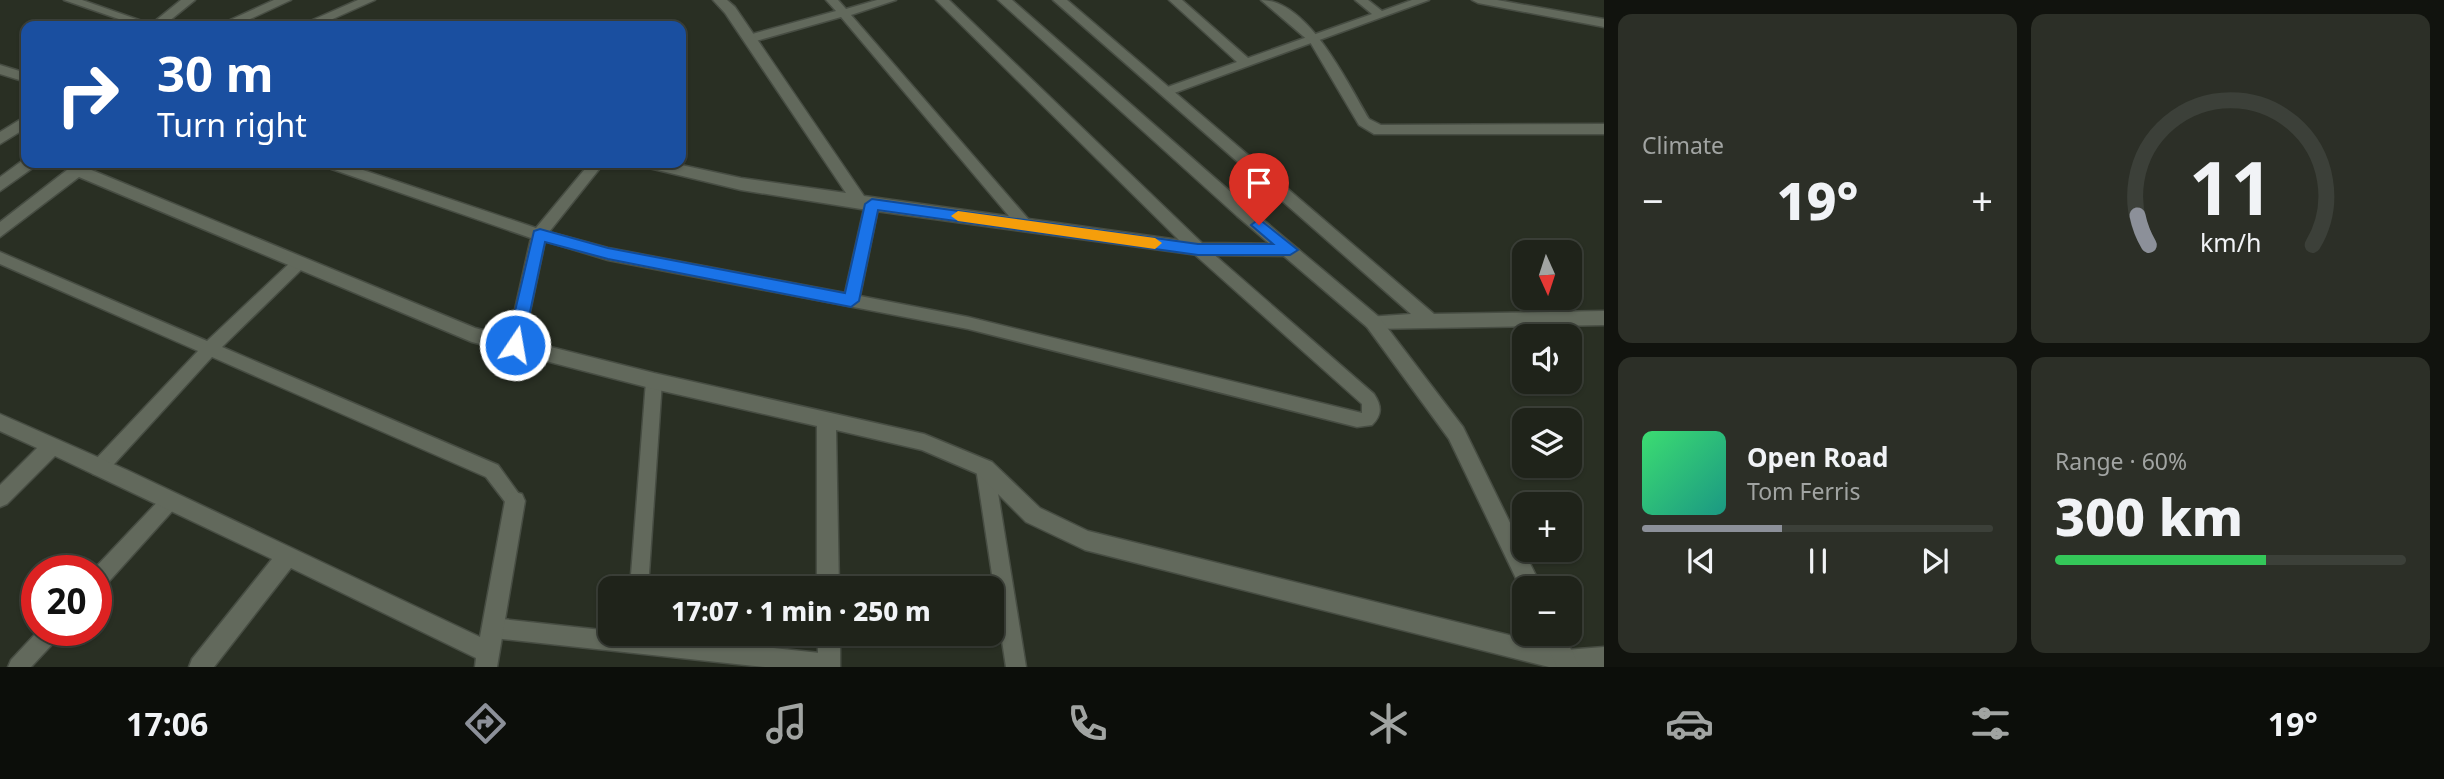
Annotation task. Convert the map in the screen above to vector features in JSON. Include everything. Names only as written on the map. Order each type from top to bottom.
[{"type":"street","points":[[160,21],[189,0]]},
{"type":"street","points":[[238,21],[284,0]]},
{"type":"street","points":[[318,21],[369,0]]},
{"type":"street","points":[[719,0],[730,10],[866,203]]},
{"type":"street","points":[[942,0],[1198,249]]},
{"type":"street","points":[[1004,0],[1243,212],[1373,322],[1456,433],[1525,576]]},
{"type":"street","points":[[1059,0],[1430,321]]},
{"type":"street","points":[[1267,0],[1315,39],[1364,122],[1379,130],[1604,129]]},
{"type":"street","points":[[0,69],[21,76]]},
{"type":"street","points":[[0,139],[21,124]]},
{"type":"street","points":[[0,185],[22,168]]},
{"type":"street","points":[[0,231],[79,168]]},
{"type":"street","points":[[86,168],[298,264],[472,335],[654,381],[924,442],[985,468],[1033,515],[1085,540],[1567,663]]},
{"type":"street","points":[[672,168],[741,184],[1198,249],[1290,250]]},
{"type":"street","points":[[1373,322],[1604,318]]},
{"type":"street","points":[[826,420],[828,576]]},
{"type":"street","points":[[0,422],[287,557],[488,660],[514,500]]},
{"type":"street","points":[[0,498],[52,446]]},
{"type":"street","points":[[200,667],[287,557]]},
{"type":"street","points":[[829,646],[829,665]]},
{"type":"street","points":[[1558,646],[1567,663]]},
{"type":"lane","points":[[70,0],[137,21]]},
{"type":"lane","points":[[832,0],[1025,225]]},
{"type":"lane","points":[[749,38],[890,0]]},
{"type":"lane","points":[[1175,0],[1246,63]]},
{"type":"lane","points":[[1361,0],[1381,15]]},
{"type":"lane","points":[[1166,92],[1423,0]]},
{"type":"lane","points":[[1478,0],[1604,23]]},
{"type":"lane","points":[[1534,0],[1553,14]]},
{"type":"lane","points":[[342,168],[493,221],[608,254],[968,323],[1366,420],[1371,414],[1372,405],[1368,400],[1198,249]]},
{"type":"lane","points":[[515,345],[540,234],[593,168]]},
{"type":"lane","points":[[851,301],[866,203]]},
{"type":"lane","points":[[0,258],[492,471],[514,500]]},
{"type":"lane","points":[[99,468],[210,348],[298,264]]},
{"type":"lane","points":[[640,576],[654,381]]},
{"type":"lane","points":[[985,468],[1016,667]]},
{"type":"lane","points":[[112,564],[170,501]]},
{"type":"lane","points":[[493,628],[598,635]]},
{"type":"lane","points":[[18,667],[37,646]]},
{"type":"lane","points":[[692,646],[829,665]]},
{"type":"lane","points":[[1567,663],[1604,657]]},
{"type":"slow traffic","points":[[958,216],[1155,243]]},
{"type":"route","points":[[515,345],[540,234],[608,254],[851,301],[872,204],[1198,249],[1290,250],[1259,225]]}]
